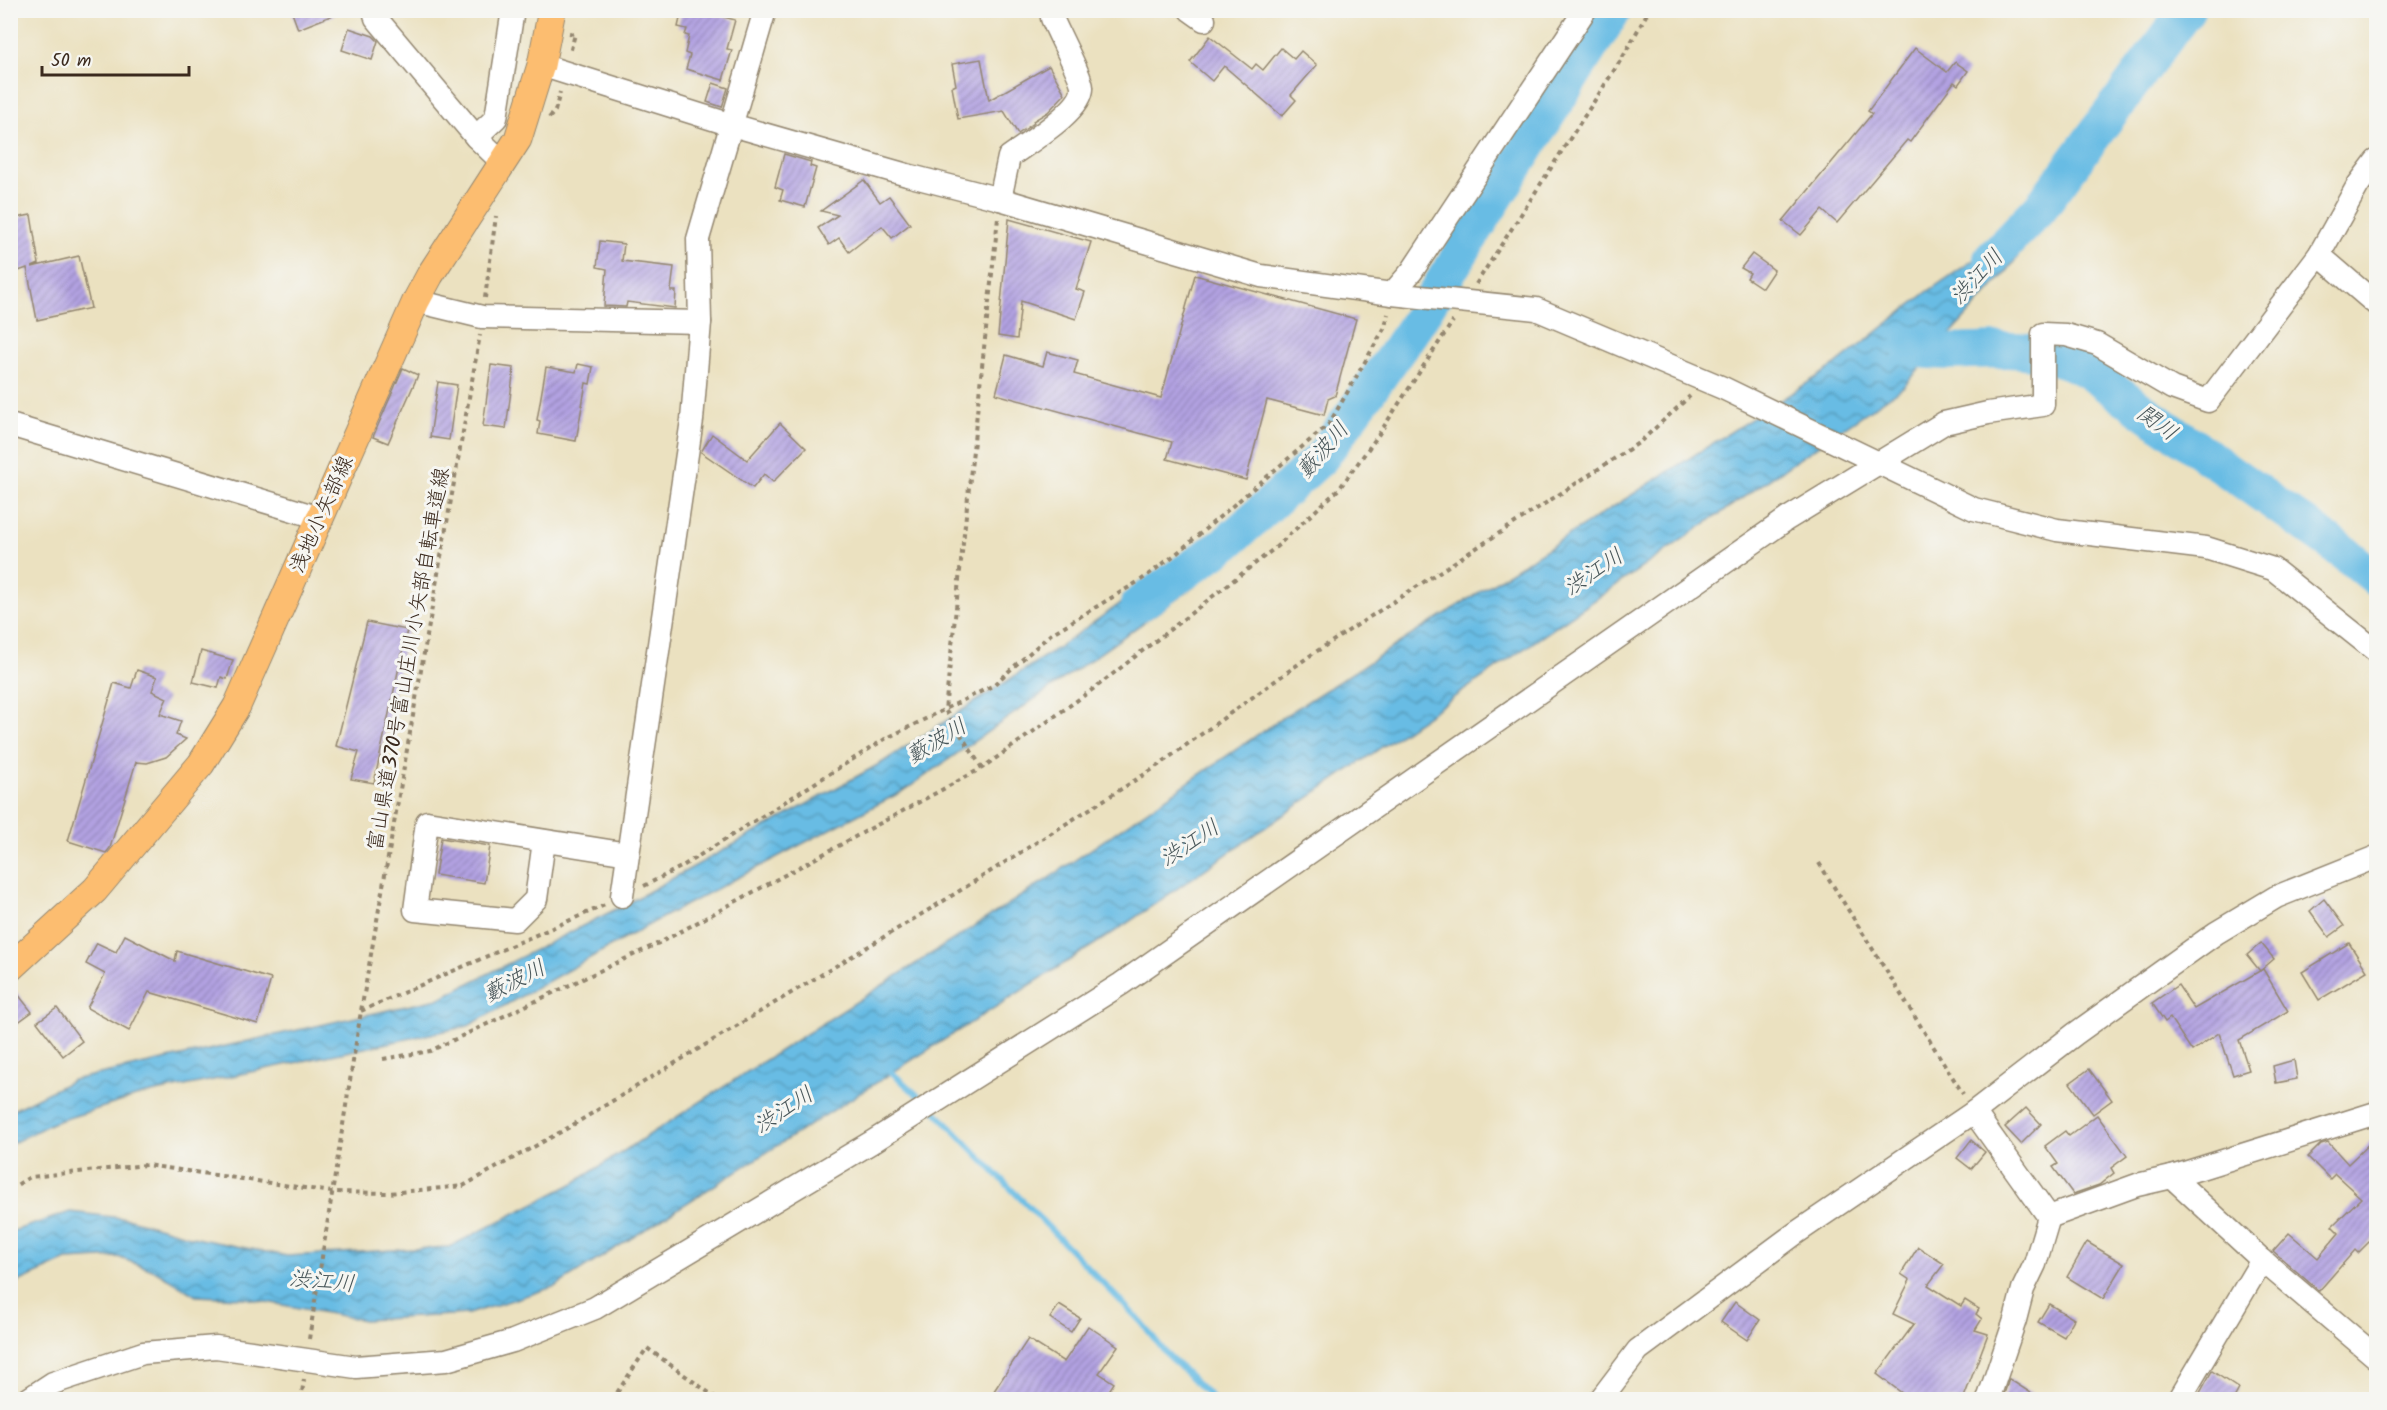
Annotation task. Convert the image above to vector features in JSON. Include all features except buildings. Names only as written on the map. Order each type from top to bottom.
[{"type":"main road","name":"浅地小矢部線","points":[[10,968],[95,890],[201,764],[237,706],[417,301],[430,275],[518,139],[553,69],[551,19]]},
{"type":"street","points":[[374,10],[376,18],[476,137],[502,162]]},
{"type":"street","points":[[476,137],[496,118],[513,10]]},
{"type":"street","points":[[622,896],[692,420],[700,322],[698,239],[765,10]]},
{"type":"street","points":[[999,199],[1009,157],[1061,119],[1078,102],[1082,87],[1052,18],[1054,10]]},
{"type":"street","points":[[1400,295],[1412,271],[1585,10]]},
{"type":"street","points":[[553,69],[732,125],[907,176],[999,199],[1262,276],[1400,295],[1536,309],[1713,384],[1874,459],[1974,509],[2057,530],[2206,548],[2273,569],[2376,651]]},
{"type":"street","points":[[27,1400],[53,1383],[143,1353],[216,1347],[356,1367],[446,1360],[513,1341],[595,1308],[872,1142],[1121,984],[1874,459],[1944,423],[1988,412],[2043,405],[2043,334],[2066,335],[2097,344],[2172,388],[2208,401],[2319,255],[2358,185],[2376,160]]},
{"type":"street","points":[[2319,255],[2376,304]]},
{"type":"street","points":[[417,301],[482,317],[700,322]]},
{"type":"street","points":[[10,425],[320,518]]},
{"type":"street","points":[[544,841],[536,899],[515,920],[415,910],[427,822],[628,854]]},
{"type":"street","points":[[1600,1400],[1638,1350],[1796,1233],[1974,1112],[2075,1034],[2216,933],[2276,897],[2376,857]]},
{"type":"street","points":[[1974,1112],[2049,1216]]},
{"type":"street","points":[[2049,1216],[2137,1185],[2376,1113]]},
{"type":"street","points":[[2172,1176],[2262,1260],[2376,1356]]},
{"type":"street","points":[[1988,1400],[2023,1289],[2035,1264],[2049,1216]]},
{"type":"street","points":[[2179,1400],[2262,1260]]},
{"type":"path","points":[[383,1059],[430,1052],[663,941],[982,768],[1096,687],[1275,548],[1339,489],[1395,410],[1459,300],[1624,55],[1649,10]]},
{"type":"path","points":[[548,119],[555,111],[553,69],[575,34],[551,19]]},
{"type":"path","points":[[982,768],[945,710],[999,199]]},
{"type":"path","name":"富山県道370号富山庄川小矢部自転車道線","points":[[310,1333],[361,1011],[482,317],[496,213]]},
{"type":"path","points":[[361,1011],[622,896],[681,867],[885,740],[992,686],[1051,634],[1141,580],[1176,554],[1329,424],[1385,327],[1400,295]]},
{"type":"path","points":[[10,1189],[30,1177],[146,1165],[332,1192],[389,1193],[463,1186],[566,1129],[945,900],[1153,770],[1311,655],[1640,442],[1687,400],[1713,384]]},
{"type":"path","points":[[1820,863],[1974,1112]]},
{"type":"path","points":[[612,1400],[647,1348],[719,1400]]},
{"type":"water","points":[[2056,203],[2008,270],[1903,387],[1117,930],[556,1286],[468,1314],[364,1320],[245,1298],[196,1296],[158,1272],[118,1257],[67,1260],[11,1285],[10,1232],[70,1212],[130,1219],[200,1239],[287,1256],[449,1247],[574,1183],[1043,882],[1288,714],[1834,366],[1927,292]]},
{"type":"water","points":[[1169,569],[1194,587],[905,790],[663,917],[468,1026],[142,1095],[52,1123],[11,1144],[11,1111],[73,1080],[438,999],[630,902],[883,762],[1056,649]]},
{"type":"waterway","name":"藪波川","points":[[1138,605],[1229,541],[1321,458],[1411,332],[1614,10]]},
{"type":"waterway","name":"渋江川","points":[[1991,259],[2040,208],[2187,10]]},
{"type":"waterway","name":"関川","points":[[1909,348],[1946,352],[2027,351],[2056,357],[2083,368],[2346,554],[2376,579]]},
{"type":"waterway","points":[[888,1069],[925,1102]]},
{"type":"waterway","points":[[933,1109],[1142,1323],[1165,1352],[1214,1400]]}]
